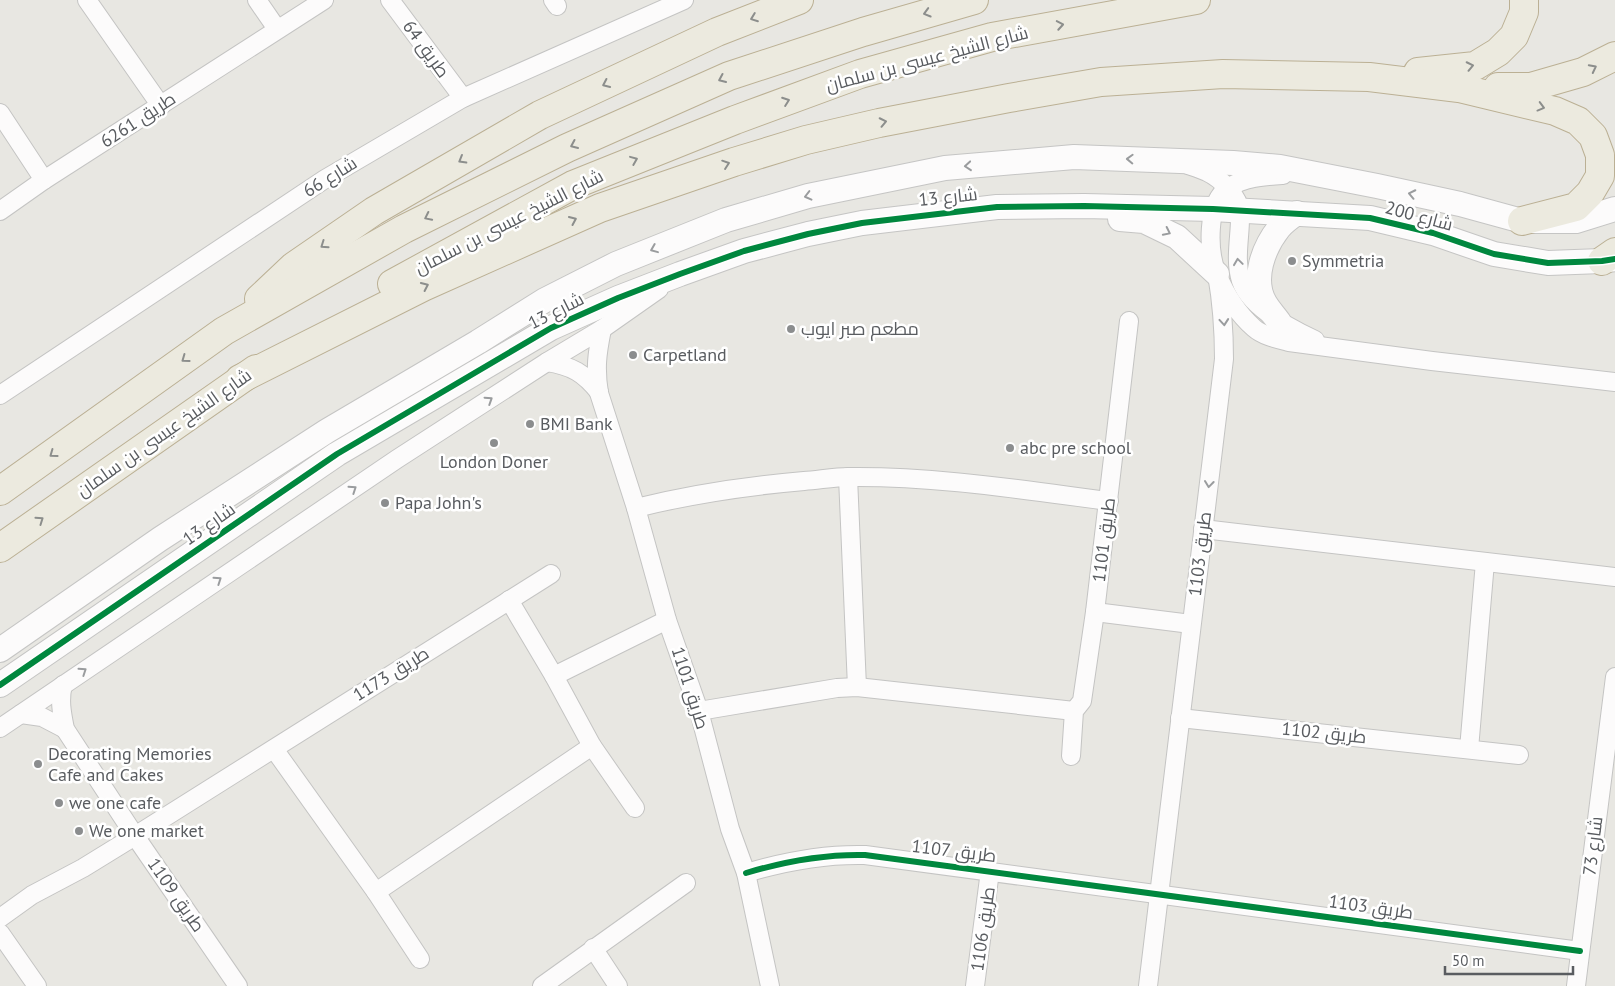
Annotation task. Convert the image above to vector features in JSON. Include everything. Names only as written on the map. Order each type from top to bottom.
[{"type":"highway","points":[[224,331],[294,266],[390,201],[540,115],[716,32],[799,0]]},
{"type":"highway","points":[[0,491],[224,331],[404,229],[567,148],[729,76],[862,32],[974,0]]},
{"type":"highway","name":"شارع الشيخ عيسى بن سلمان","points":[[0,548],[240,379],[406,275],[573,185],[735,120],[860,74],[992,37],[1196,0]]},
{"type":"highway","points":[[1369,77],[1474,66],[1498,52],[1514,36],[1524,12],[1524,0]]},
{"type":"highway","points":[[1459,88],[1531,87],[1583,72],[1615,56]]},
{"type":"highway","points":[[240,379],[423,287],[600,208],[734,162],[806,140],[888,121],[1101,82],[1223,74],[1369,77],[1459,88],[1555,110],[1578,121],[1593,136],[1600,155],[1600,176],[1590,193],[1576,207],[1522,221]]},
{"type":"street","points":[[87,0],[161,106]]},
{"type":"street","points":[[257,0],[277,29]]},
{"type":"street","name":"طريق 6261","points":[[0,211],[44,180],[324,0]]},
{"type":"street","name":"طريق 64","points":[[390,0],[463,98]]},
{"type":"street","name":"شارع 66","points":[[1,392],[325,180],[463,98],[684,0]]},
{"type":"street","points":[[0,113],[44,180]]},
{"type":"street","name":"شارع 13","points":[[0,650],[160,539],[327,431],[545,300],[616,264],[726,220],[808,196],[945,168],[1074,158],[1233,163],[1280,167],[1324,176]]},
{"type":"street","points":[[1178,161],[1208,172],[1227,188],[1237,202],[1240,210],[1237,256],[1241,282],[1256,304],[1279,322],[1333,348]]},
{"type":"street","name":"شارع 200","points":[[1227,188],[1248,178],[1282,175],[1324,176],[1450,202],[1522,221],[1576,221],[1615,209]]},
{"type":"street","points":[[1217,274],[1212,243],[1213,209],[1227,188]]},
{"type":"street","name":"شارع 13","points":[[0,686],[337,454],[552,328],[618,298],[744,251],[808,234],[862,223],[1007,207],[1084,206],[1213,209]]},
{"type":"street","name":"شارع 200","points":[[1213,209],[1370,218],[1433,232],[1494,254],[1548,263],[1611,257]]},
{"type":"street","points":[[1279,322],[1264,302],[1259,283],[1260,265],[1266,248],[1280,226],[1297,213]]},
{"type":"street","points":[[915,216],[921,223],[932,226],[1034,218],[1104,217],[1144,221],[1177,237],[1217,274],[1239,313],[1255,329],[1272,337],[1289,342],[1333,348],[1615,382]]},
{"type":"street","points":[[0,728],[397,459],[547,362],[602,329],[680,274]]},
{"type":"street","name":"طريق 1103","points":[[1148,986],[1224,359],[1222,302],[1217,274]]},
{"type":"street","name":"طريق 1101","points":[[1072,756],[1074,710],[1082,701],[1095,612],[1129,321]]},
{"type":"street","name":"طريق 1101","points":[[602,329],[597,353],[596,373],[600,393],[636,508],[667,620],[699,711],[730,829],[746,873],[770,986]]},
{"type":"street","name":"طريق 1101","points":[[547,362],[576,370],[588,379],[600,393]]},
{"type":"street","points":[[636,508],[686,496],[758,485],[848,477],[975,484],[1109,501]]},
{"type":"street","points":[[848,477],[857,687]]},
{"type":"street","points":[[1203,529],[1615,577]]},
{"type":"street","points":[[1469,749],[1485,562]]},
{"type":"street","name":"طريق 1173","points":[[0,918],[32,895],[83,868],[135,836],[551,574]]},
{"type":"street","points":[[509,600],[554,676],[592,746],[635,808]]},
{"type":"street","points":[[1095,612],[1191,624]]},
{"type":"street","points":[[554,676],[667,620]]},
{"type":"street","name":"شارع 73","points":[[1576,986],[1615,677]]},
{"type":"street","name":"طريق 1109","points":[[63,685],[60,694],[65,729],[135,836],[238,986]]},
{"type":"street","points":[[699,711],[837,688],[857,687],[1074,710]]},
{"type":"street","name":"طريق 1109","points":[[21,714],[42,717],[65,729]]},
{"type":"street","name":"طريق 1102","points":[[1180,718],[1519,755]]},
{"type":"street","points":[[376,892],[592,746]]},
{"type":"street","points":[[274,749],[376,892],[420,959]]},
{"type":"street","name":"طريق 1107","points":[[746,873],[793,860],[841,855],[865,855],[1159,894]]},
{"type":"street","name":"طريق 1106","points":[[975,986],[990,871]]},
{"type":"street","points":[[542,986],[686,883]]},
{"type":"street","name":"طريق 1103","points":[[1159,894],[1580,951]]},
{"type":"street","points":[[0,933],[37,986]]},
{"type":"street","points":[[593,948],[618,986]]},
{"type":"cycle path","points":[[0,685],[337,454],[551,328],[618,298],[680,274],[744,251],[808,234],[862,223],[997,207],[1084,206],[1213,209],[1370,218],[1433,233],[1494,254],[1548,263],[1615,259]]},
{"type":"cycle path","points":[[746,873],[805,859],[865,855],[1580,951]]},
{"type":"place","name":"Symmetria","points":[[1292,261]]},
{"type":"place","name":"مطعم صبر ايوب","points":[[791,329]]},
{"type":"place","name":"Carpetland","points":[[633,355]]},
{"type":"place","name":"BMI Bank","points":[[530,424]]},
{"type":"place","name":"London Doner","points":[[494,443]]},
{"type":"place","name":"abc pre school","points":[[1010,448]]},
{"type":"place","name":"Papa John's","points":[[385,503]]},
{"type":"place","name":"Decorating Memories Cafe and Cakes","points":[[38,764]]},
{"type":"place","name":"we one cafe","points":[[59,803]]},
{"type":"place","name":"We one market","points":[[79,831]]}]
